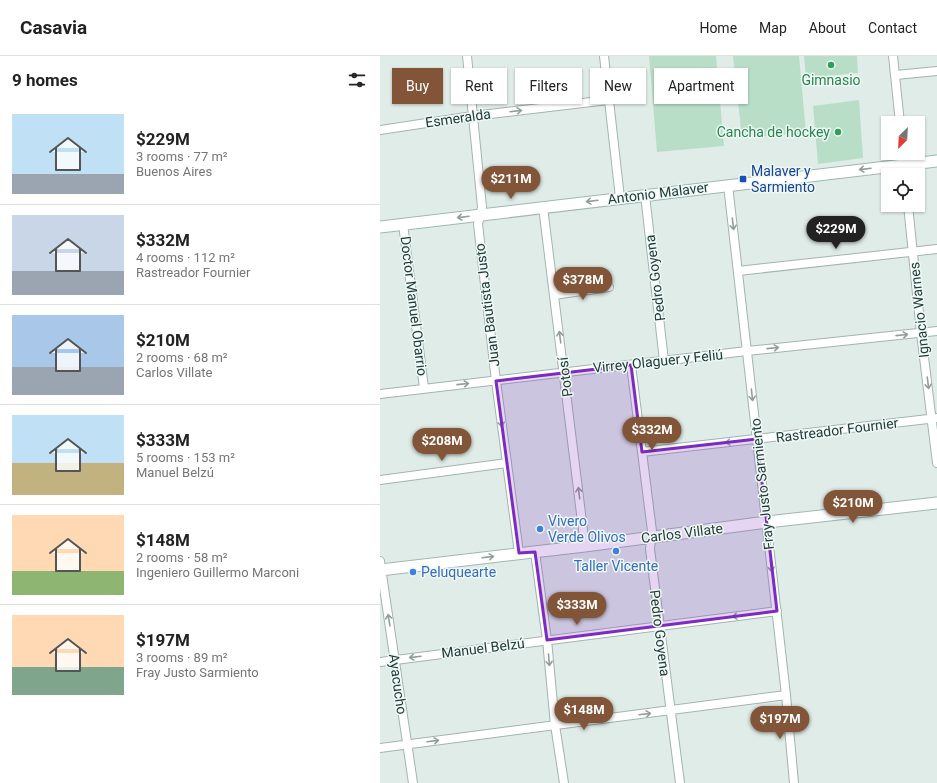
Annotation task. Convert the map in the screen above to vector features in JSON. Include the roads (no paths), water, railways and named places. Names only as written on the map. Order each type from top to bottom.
[{"type":"street","name":"Juan Bautista Justo","points":[[467,56],[482,207],[478,224],[496,381],[519,553]]},
{"type":"street","points":[[604,56],[605,68]]},
{"type":"street","points":[[894,56],[899,116]]},
{"type":"street","points":[[896,76],[937,71]]},
{"type":"street","name":"Esmeralda","points":[[380,130],[473,116],[590,102]]},
{"type":"street","points":[[608,104],[620,198]]},
{"type":"street","name":"Antonio Malaver","points":[[911,168],[937,161]]},
{"type":"street","name":"Antonio Malaver","points":[[380,227],[728,185],[881,172]]},
{"type":"street","name":"Fray Justo Sarmiento","points":[[728,185],[777,611],[794,783]]},
{"type":"street","name":"Pedro Goyena","points":[[645,195],[664,361]]},
{"type":"street","name":"Potosí","points":[[543,207],[585,546]]},
{"type":"street","name":"Ignacio Warnes","points":[[909,212],[921,332],[935,418],[937,463]]},
{"type":"street","name":"Doctor Manuel Obarrio","points":[[403,224],[424,388]]},
{"type":"street","points":[[738,271],[937,249]]},
{"type":"street","points":[[554,295],[609,287]]},
{"type":"street","name":"Virrey Olaguer y Feliú","points":[[380,394],[747,351],[937,331]]},
{"type":"street","name":"Pedro Goyena","points":[[631,365],[652,531],[650,549],[659,626],[680,783]]},
{"type":"street","name":"Rastreador Fournier","points":[[642,452],[935,418]]},
{"type":"street","points":[[380,480],[507,463]]},
{"type":"street","name":"Carlos Villate","points":[[380,567],[535,552],[767,522],[937,503]]},
{"type":"street","points":[[535,552],[547,640],[555,725],[564,783]]},
{"type":"street","name":"Ayacucho","points":[[380,567],[413,783]]},
{"type":"street","name":"Manuel Belzú","points":[[380,662],[777,611]]},
{"type":"street","points":[[380,748],[786,695]]},
{"type":"place","name":"Gimnasio","points":[[831,65]]},
{"type":"place","name":"Cancha de hockey","points":[[838,132]]},
{"type":"place","name":"Malaver y Sarmiento","points":[[743,179]]},
{"type":"place","name":"Vivero Verde Olivos","points":[[540,529]]},
{"type":"place","name":"Taller Vicente","points":[[616,551]]},
{"type":"place","name":"Peluquearte","points":[[413,572]]}]
